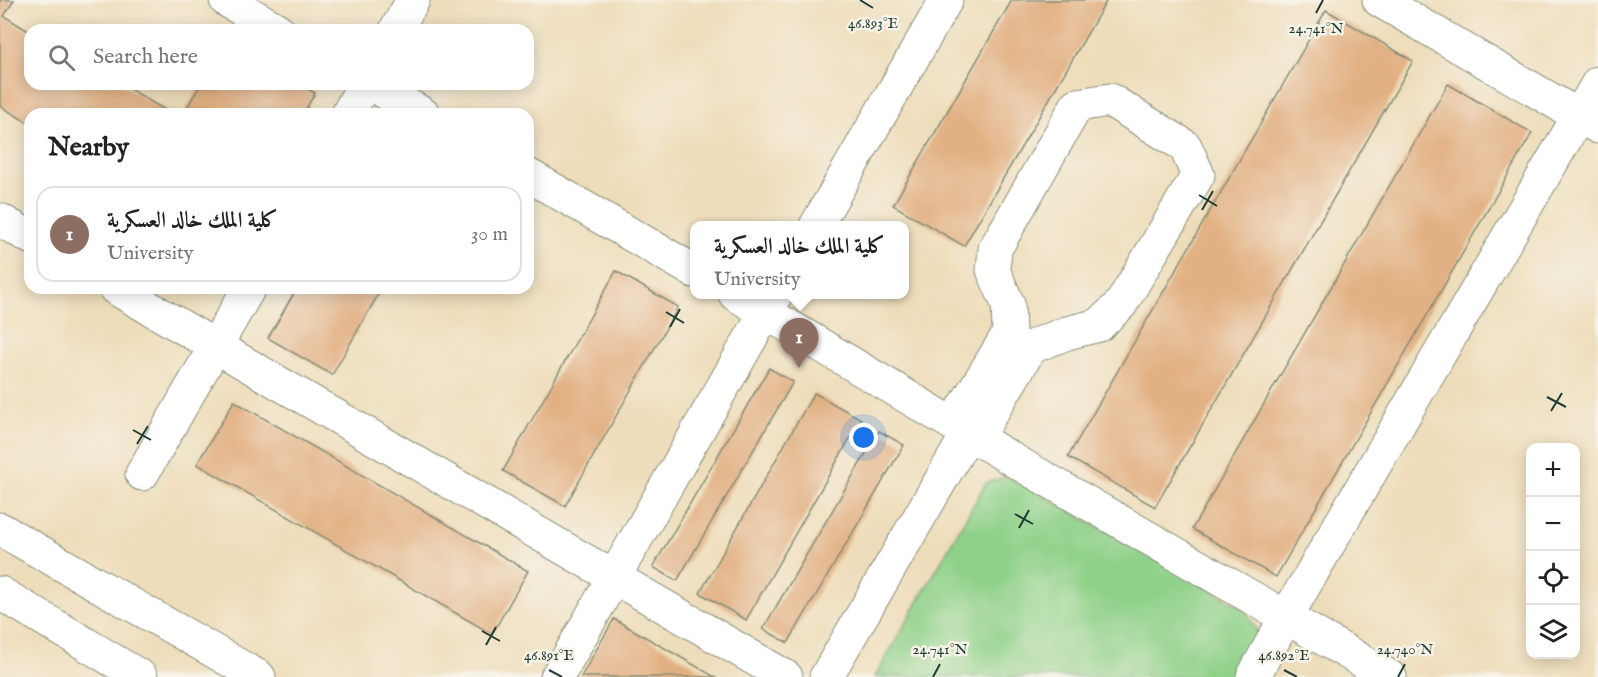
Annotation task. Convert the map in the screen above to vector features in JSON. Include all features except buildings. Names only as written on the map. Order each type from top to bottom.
[{"type":"lane","points":[[226,0],[268,24]]},
{"type":"lane","points":[[399,24],[413,0]]},
{"type":"lane","points":[[818,221],[946,0]]},
{"type":"lane","points":[[1379,0],[1588,122]]},
{"type":"lane","points":[[1253,677],[1286,617],[1588,122],[1598,83]]},
{"type":"lane","points":[[351,108],[361,90]]},
{"type":"lane","points":[[381,90],[413,108]]},
{"type":"lane","points":[[826,677],[969,432],[986,422],[1031,347],[1066,333],[1099,324],[1121,304],[1198,174],[1185,146],[1110,100],[1077,105],[995,249],[993,270],[1008,304],[1009,333],[961,412],[969,432]]},
{"type":"lane","points":[[534,178],[690,269]]},
{"type":"lane","points":[[0,220],[24,234]]},
{"type":"lane","points":[[125,294],[786,677]]},
{"type":"lane","points":[[142,474],[246,294]]},
{"type":"lane","points":[[755,299],[771,303],[1020,464],[1390,677]]},
{"type":"lane","points":[[556,677],[771,303]]},
{"type":"lane","points":[[0,529],[259,677]]},
{"type":"lane","points":[[0,593],[141,677]]},
{"type":"green space","points":[[1008,476],[1245,609],[1261,639],[1240,677],[875,677],[986,483]]},
{"type":"place","name":"كلية الملك خالد العسكرية","points":[[799,368]]}]
